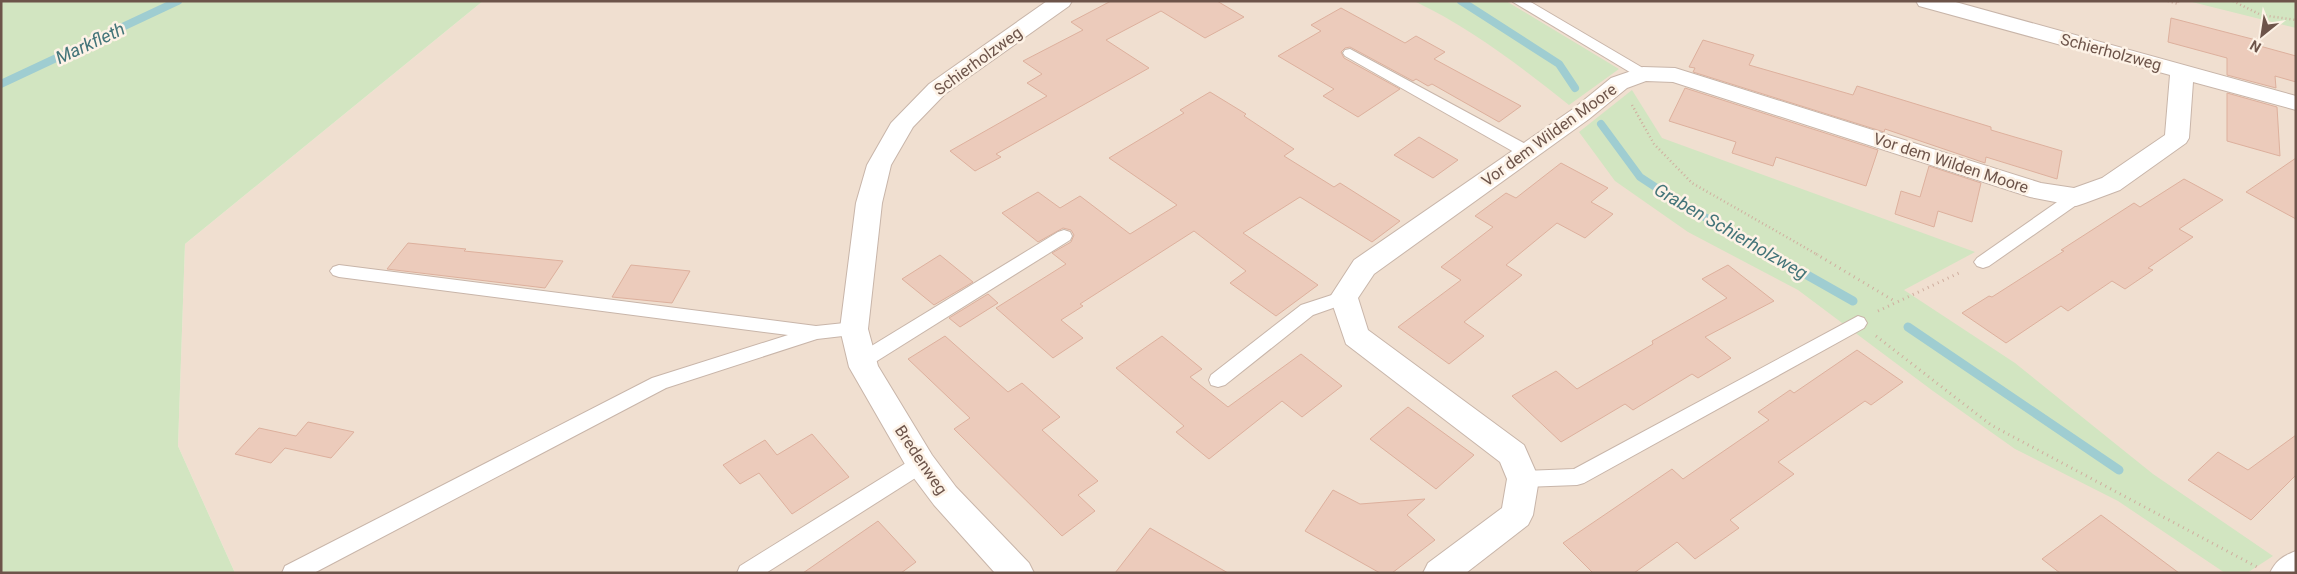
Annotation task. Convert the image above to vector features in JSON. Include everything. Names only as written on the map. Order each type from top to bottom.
[{"type":"street","name":"Schierholzweg","points":[[854,329],[869,203],[879,165],[903,123],[937,89],[1061,1]]},
{"type":"street","name":"Schierholzweg","points":[[1926,1],[1967,6],[2182,72],[2296,103]]},
{"type":"street","name":"Vor dem Wilden Moore","points":[[1344,297],[1364,267],[1631,79],[1675,75],[2039,191],[2076,197],[2111,184],[2176,138],[2182,72]]},
{"type":"street","points":[[1344,297],[1356,336],[1513,454],[1523,479],[1517,515],[1440,573]]},
{"type":"street","name":"Bredenweg","points":[[854,329],[862,361],[921,464],[945,496],[1017,573]]},
{"type":"street","points":[[2273,571],[2296,566]]},
{"type":"lane","points":[[1520,2],[1631,79]]},
{"type":"lane","points":[[1350,53],[1527,152]]},
{"type":"lane","points":[[1983,262],[2076,197]]},
{"type":"lane","points":[[862,361],[1064,236]]},
{"type":"lane","points":[[339,271],[818,332],[854,329]]},
{"type":"lane","points":[[1218,380],[1307,310],[1344,297]]},
{"type":"lane","points":[[1523,479],[1577,477],[1858,322]]},
{"type":"lane","points":[[294,573],[659,383],[818,332]]},
{"type":"lane","points":[[748,573],[921,464]]},
{"type":"path","points":[[2168,1],[2178,4],[2178,1]]},
{"type":"path","points":[[2233,1],[2261,15],[2296,20]]},
{"type":"path","points":[[1631,79],[1654,144],[1692,184],[1896,302]]},
{"type":"path","points":[[1983,262],[1896,302],[1858,322],[1991,425],[2273,571]]},
{"type":"shaded area","points":[[483,1],[2296,1],[2296,573],[235,573],[178,446],[185,244]]},
{"type":"green space","points":[[1,1],[483,1],[185,244],[178,446],[235,573],[1,573]]},
{"type":"green space","points":[[1414,1],[1506,1],[1619,69],[1569,105],[1475,35]]},
{"type":"green space","points":[[2188,1],[2296,1],[2296,28]]},
{"type":"green space","points":[[1632,90],[1662,138],[1975,252],[1904,290],[2015,363],[2153,474],[2273,556],[2247,573],[2225,573],[2118,501],[2015,449],[1933,391],[1798,290],[1688,232],[1615,181],[1579,132]]},
{"type":"building","points":[[1111,1],[1217,1],[1244,17],[1205,38],[1161,11],[1106,40],[1149,68],[996,154],[1001,157],[975,171],[950,151],[1047,96],[1027,83],[1042,74],[1023,61],[1083,30],[1071,22]]},
{"type":"building","points":[[1341,8],[1405,43],[1416,36],[1445,52],[1434,59],[1521,106],[1499,122],[1432,84],[1428,86],[1416,79],[1413,81],[1350,47],[1345,48],[1341,52],[1344,58],[1400,89],[1358,117],[1323,96],[1334,89],[1278,56],[1321,31],[1311,25]]},
{"type":"building","points":[[2171,18],[2256,40],[2256,45],[2296,56],[2296,82],[2275,76],[2276,88],[2227,75],[2227,58],[2168,42]]},
{"type":"building","points":[[1703,40],[1754,55],[1749,65],[1853,95],[1857,86],[2062,151],[2057,179],[1986,157],[1985,163],[1885,129],[1884,132],[1693,72],[1695,68],[1689,67]]},
{"type":"building","points":[[1685,88],[1878,150],[1866,186],[1776,157],[1773,166],[1732,153],[1736,142],[1669,121]]},
{"type":"building","points":[[1210,92],[1246,114],[1244,116],[1294,149],[1284,156],[1334,187],[1340,183],[1400,221],[1372,242],[1300,197],[1243,233],[1318,285],[1276,316],[1230,283],[1246,271],[1194,231],[1080,304],[1083,306],[1061,320],[1083,338],[1053,358],[996,308],[1066,264],[1052,253],[1071,242],[1074,235],[1071,230],[1063,228],[1038,242],[1002,213],[1038,192],[1060,208],[1080,196],[1130,234],[1177,205],[1109,158],[1184,113],[1180,110]]},
{"type":"building","points":[[2227,93],[2277,107],[2280,156],[2227,141]]},
{"type":"building","points":[[1419,137],[1458,160],[1433,178],[1394,155]]},
{"type":"building","points":[[2296,158],[2296,219],[2246,192]]},
{"type":"building","points":[[1561,163],[1608,188],[1591,202],[1613,214],[1585,238],[1557,223],[1506,265],[1522,275],[1464,322],[1484,336],[1449,364],[1398,327],[1461,280],[1441,267],[1493,227],[1475,216],[1506,193],[1516,198]]},
{"type":"building","points":[[1929,166],[1981,183],[1972,222],[1938,211],[1934,227],[1895,214],[1901,191],[1920,197]]},
{"type":"building","points":[[2184,179],[2223,200],[2179,229],[2193,237],[2148,268],[2153,270],[2125,289],[2112,281],[2068,311],[2061,306],[2006,343],[1962,313],[1989,296],[1992,297],[2064,251],[2061,250],[2134,203],[2140,207]]},
{"type":"building","points":[[408,243],[563,261],[545,288],[387,269]]},
{"type":"building","points":[[940,255],[973,282],[934,305],[902,279]]},
{"type":"building","points":[[631,265],[690,271],[672,303],[612,297]]},
{"type":"building","points":[[1728,265],[1774,301],[1705,337],[1731,358],[1698,378],[1692,374],[1633,410],[1625,404],[1561,442],[1512,396],[1556,371],[1577,389],[1653,344],[1652,341],[1727,298],[1702,279]]},
{"type":"building","points":[[988,294],[998,303],[960,327],[949,318]]},
{"type":"building","points":[[945,336],[1008,392],[1022,383],[1060,417],[1042,430],[1098,481],[1078,495],[1095,511],[1062,536],[954,429],[970,418],[908,359]]},
{"type":"building","points":[[1162,336],[1202,369],[1190,377],[1228,407],[1301,354],[1342,386],[1302,417],[1282,401],[1209,459],[1176,432],[1184,426],[1116,368]]},
{"type":"building","points":[[1857,350],[1903,382],[1871,405],[1865,401],[1778,462],[1794,474],[1730,520],[1739,528],[1695,559],[1677,542],[1634,573],[1593,573],[1563,543],[1672,469],[1683,479],[1769,420],[1758,412],[1790,390],[1794,393]]},
{"type":"building","points":[[1408,407],[1474,455],[1436,489],[1370,439]]},
{"type":"building","points":[[308,422],[354,432],[331,458],[285,448],[271,463],[235,454],[259,428],[296,436]]},
{"type":"building","points":[[812,434],[849,477],[792,514],[759,473],[740,484],[723,465],[765,440],[777,455]]},
{"type":"building","points":[[2296,435],[2296,475],[2251,520],[2188,480],[2218,452],[2248,470]]},
{"type":"building","points":[[1333,490],[1360,504],[1425,499],[1407,515],[1435,540],[1392,573],[1380,573],[1305,531]]},
{"type":"building","points":[[2101,515],[2179,573],[2060,573],[2042,559]]},
{"type":"building","points":[[878,521],[916,562],[901,573],[803,573]]},
{"type":"building","points":[[1150,528],[1228,573],[1115,573]]},
{"type":"waterway","name":"Markfleth","points":[[1,84],[178,1]]},
{"type":"waterway","name":"Graben Schierholzweg","points":[[1461,1],[1559,64],[1575,88]]},
{"type":"waterway","name":"Graben Schierholzweg","points":[[1601,124],[1640,177],[1678,202],[1772,255]]},
{"type":"waterway","name":"Graben Schierholzweg","points":[[1770,254],[1853,301]]},
{"type":"waterway","name":"Graben Schierholzweg","points":[[1908,327],[2119,470]]}]
